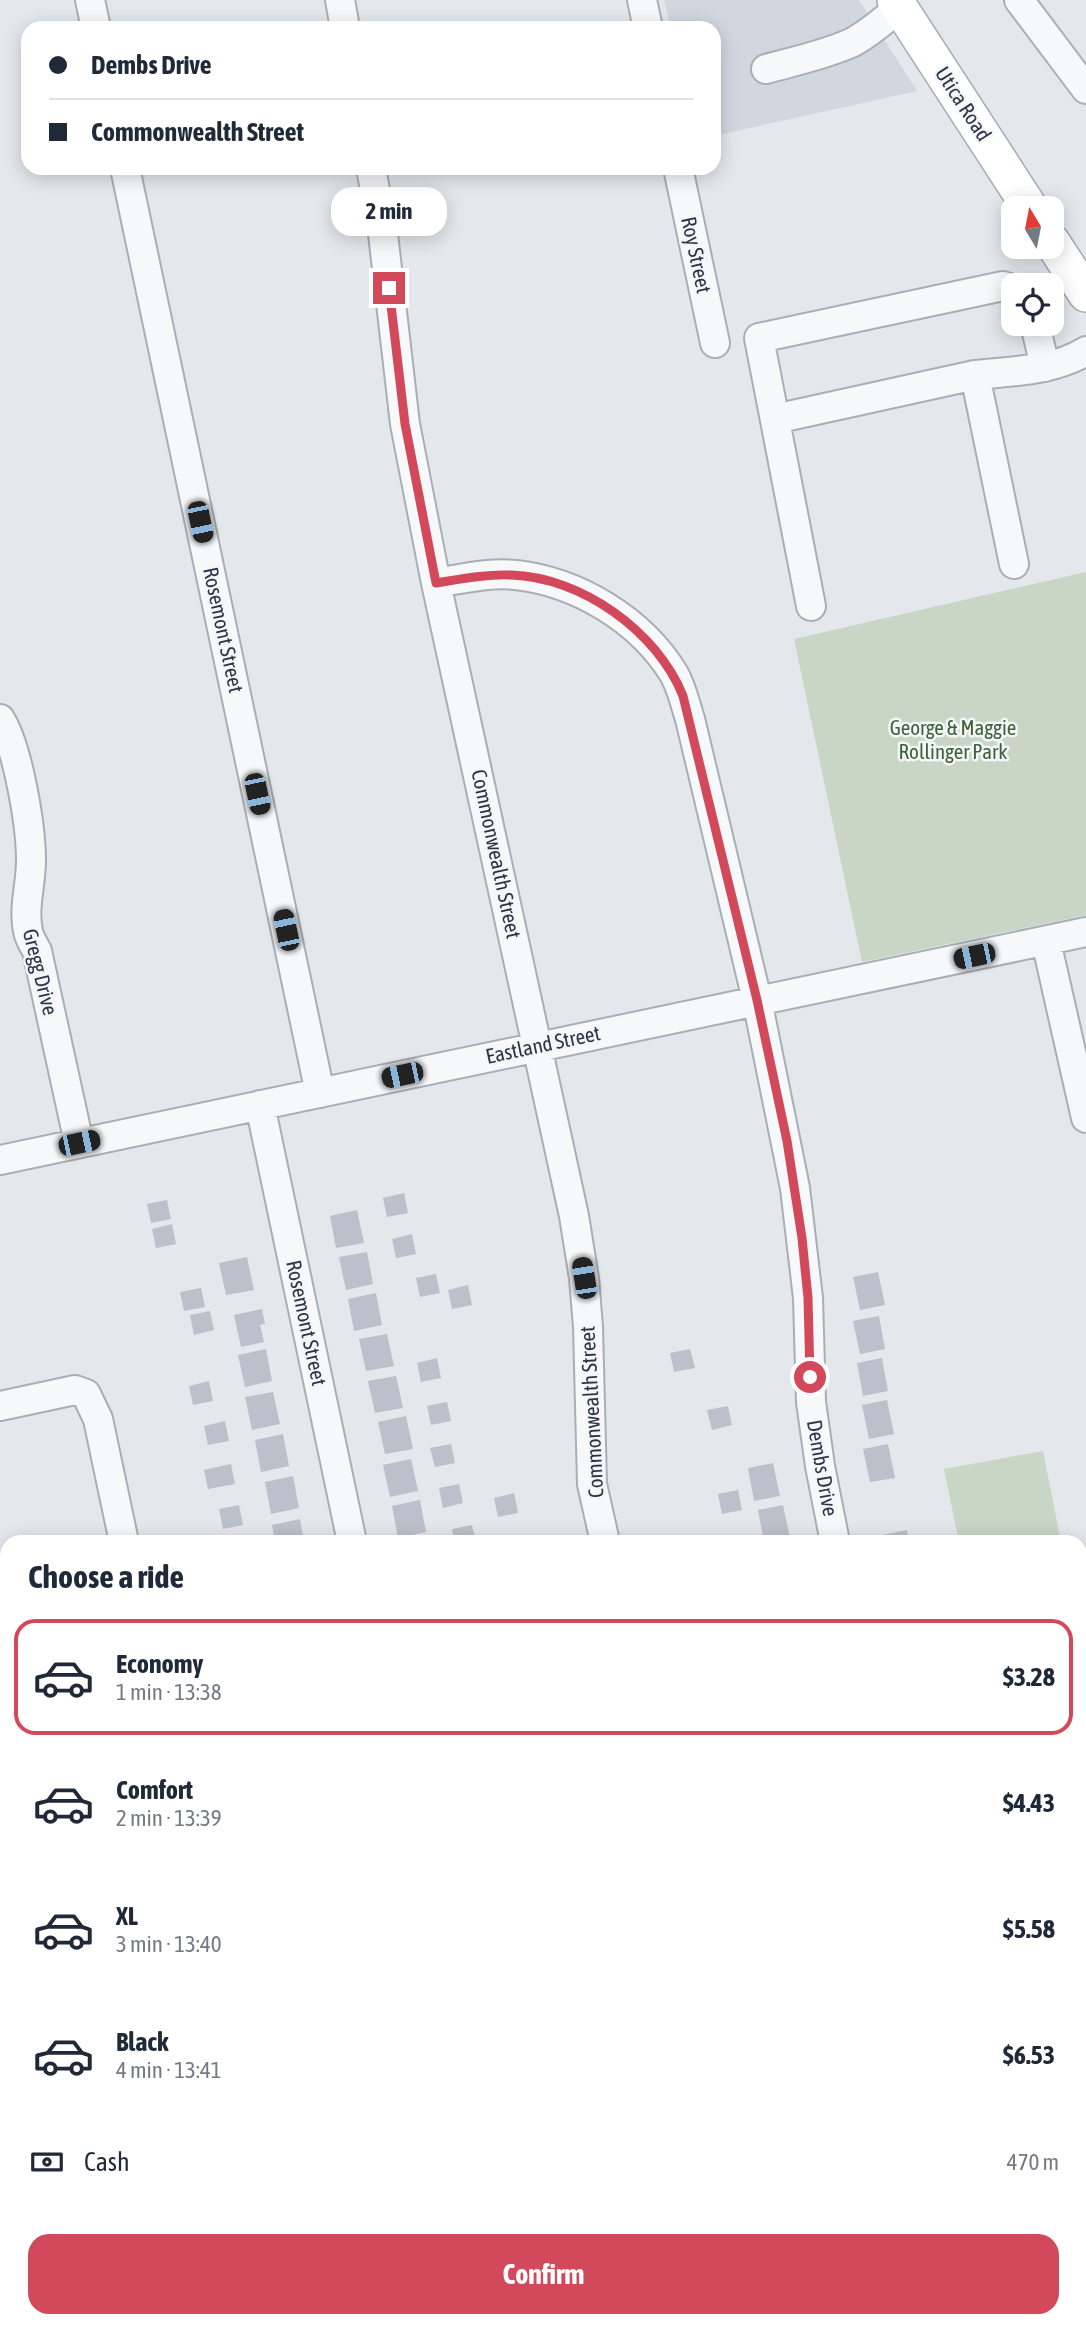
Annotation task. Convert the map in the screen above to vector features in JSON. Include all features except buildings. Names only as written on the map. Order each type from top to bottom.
[{"type":"main road","name":"Utica Road","points":[[898,4],[1022,196]]},
{"type":"main road","points":[[1063,259],[1086,294]]},
{"type":"street","points":[[90,0],[94,21]]},
{"type":"street","points":[[340,0],[344,21]]},
{"type":"street","points":[[642,0],[646,21]]},
{"type":"street","points":[[1019,0],[1086,89]]},
{"type":"street","points":[[766,69],[821,54],[852,42],[873,29],[898,4]]},
{"type":"street","name":"Rosemont Street","points":[[126,175],[320,1093]]},
{"type":"street","name":"Commonwealth Street","points":[[372,175],[383,234],[405,424],[436,583],[574,1216],[584,1278],[588,1327],[592,1484],[603,1535]]},
{"type":"street","name":"Roy Street","points":[[679,175],[715,343]]},
{"type":"street","points":[[811,606],[759,338],[1001,286]]},
{"type":"street","points":[[1038,336],[1045,367]]},
{"type":"street","points":[[775,419],[975,375],[1045,367],[1071,360],[1086,351]]},
{"type":"street","points":[[975,375],[1014,564]]},
{"type":"street","name":"Dembs Drive","points":[[436,583],[486,575],[514,575],[565,587],[604,605],[639,632],[662,656],[675,677],[690,719],[757,1000],[797,1200],[808,1298],[811,1402],[834,1535]]},
{"type":"street","name":"Gregg Drive","points":[[0,719],[11,739],[30,833],[28,933],[37,951],[79,1143]]},
{"type":"street","name":"Eastland Street","points":[[0,1160],[1086,932]]},
{"type":"street","points":[[1046,941],[1086,1118]]},
{"type":"street","name":"Rosemont Street","points":[[260,1105],[351,1535]]},
{"type":"street","points":[[0,1406],[75,1390],[86,1394],[98,1419],[123,1535]]},
{"type":"shaded area","points":[[664,0],[859,0],[917,91],[721,134],[721,21],[669,21]]},
{"type":"green space","name":"George & Maggie Rollinger Park","points":[[1086,572],[1086,915],[862,962],[794,639]]},
{"type":"green space","points":[[1043,1451],[1060,1535],[958,1535],[944,1469]]},
{"type":"route","points":[[389,288],[405,424],[436,583],[486,575],[514,575],[565,587],[604,605],[639,632],[662,656],[683,696],[757,1000],[787,1141],[808,1298],[810,1377]]}]
